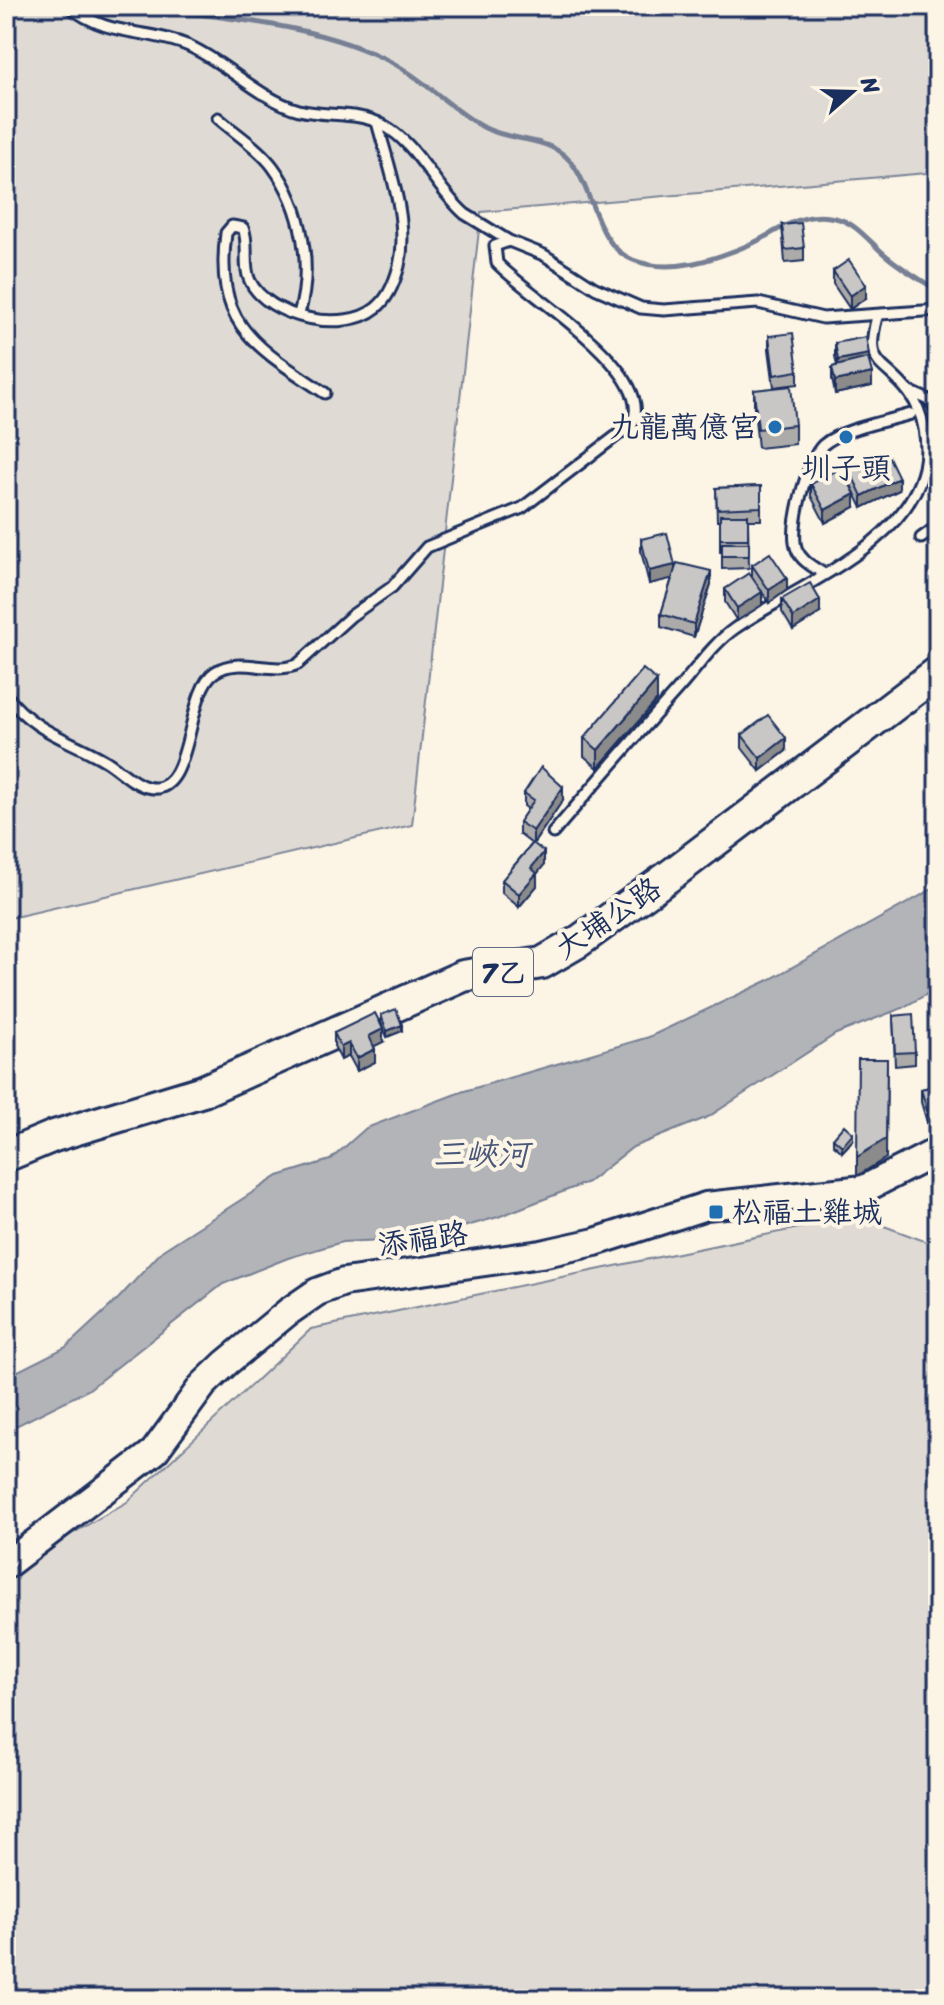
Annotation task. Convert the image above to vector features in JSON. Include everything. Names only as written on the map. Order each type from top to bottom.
[{"type":"main road","name":"大埔公路","points":[[7,1154],[54,1136],[203,1091],[463,976],[542,963],[578,942],[672,874],[938,672]]},
{"type":"street","name":"添福路","points":[[6,1565],[154,1452],[203,1385],[278,1320],[317,1292],[344,1282],[555,1251],[595,1242],[706,1206],[864,1189],[938,1151]]},
{"type":"lane","points":[[69,6],[89,20],[112,29],[187,45],[296,109],[377,122],[413,151],[451,201],[509,241],[544,255],[595,288],[641,308],[664,310],[758,303],[801,316],[877,317],[938,310]]},
{"type":"lane","points":[[218,118],[273,167],[290,196],[300,226],[306,270],[306,289],[299,314]]},
{"type":"lane","points":[[325,393],[265,353],[231,311],[224,292],[222,259],[226,233],[232,226],[239,225],[246,235],[247,271],[262,298],[316,319],[351,319],[375,310],[389,294],[400,264],[401,238],[397,205],[377,122]]},
{"type":"lane","points":[[6,695],[34,726],[102,759],[140,785],[158,788],[168,783],[179,769],[195,704],[206,680],[215,671],[239,666],[289,668],[298,664],[351,616],[392,587],[427,547],[522,508],[632,424],[637,405],[626,382],[570,321],[497,263],[495,246],[509,241]]},
{"type":"lane","points":[[877,317],[872,342],[879,365],[907,390],[929,400],[938,411]]},
{"type":"lane","points":[[553,833],[729,633],[824,574],[889,526],[919,481],[925,457],[923,428],[907,390]]},
{"type":"lane","points":[[824,574],[806,562],[794,541],[805,483],[817,452],[835,437],[911,414]]},
{"type":"lane","points":[[921,538],[938,526]]},
{"type":"shaded area","points":[[6,6],[938,6],[938,172],[481,212],[412,825],[6,919]]},
{"type":"shaded area","points":[[857,1216],[938,1246],[938,1999],[6,1999],[6,1572],[127,1502],[311,1329]]},
{"type":"water","name":"三峽河","points":[[938,886],[938,988],[902,1008],[836,1034],[708,1117],[633,1147],[588,1182],[498,1217],[425,1238],[342,1242],[288,1258],[223,1284],[88,1390],[6,1431],[6,1377],[66,1347],[118,1299],[163,1250],[278,1176],[330,1160],[366,1128],[461,1092],[649,1037],[769,980]]},
{"type":"building","points":[[801,223],[804,248],[785,250],[782,225]]},
{"type":"building","points":[[849,260],[866,285],[850,296],[833,271]]},
{"type":"building","points":[[793,333],[798,371],[774,375],[769,336]]},
{"type":"building","points":[[866,337],[869,354],[838,360],[835,343]]},
{"type":"building","points":[[868,358],[872,373],[835,381],[832,367]]},
{"type":"building","points":[[791,386],[795,425],[758,429],[754,390]]},
{"type":"building","points":[[887,453],[899,478],[862,496],[850,471]]},
{"type":"building","points":[[841,468],[855,494],[825,510],[811,484]]},
{"type":"building","points":[[761,486],[761,507],[717,509],[716,488]]},
{"type":"building","points":[[720,515],[748,515],[748,539],[720,539]]},
{"type":"building","points":[[667,533],[675,565],[649,571],[641,539]]},
{"type":"building","points":[[722,543],[749,543],[749,556],[722,556]]},
{"type":"building","points":[[770,553],[787,578],[769,590],[752,565]]},
{"type":"building","points":[[677,563],[711,571],[694,624],[661,614]]},
{"type":"building","points":[[749,573],[762,592],[737,608],[725,589]]},
{"type":"building","points":[[810,583],[820,600],[793,617],[782,599]]},
{"type":"building","points":[[643,669],[657,681],[598,750],[584,738]]},
{"type":"building","points":[[768,715],[786,738],[760,758],[742,735]]},
{"type":"building","points":[[541,767],[563,787],[533,831],[519,822],[534,800],[524,793]]},
{"type":"building","points":[[533,843],[544,852],[531,868],[537,873],[519,894],[502,880]]},
{"type":"building","points":[[396,1009],[402,1025],[387,1031],[381,1015]]},
{"type":"building","points":[[375,1013],[383,1029],[369,1036],[375,1049],[357,1058],[349,1043],[341,1047],[334,1033]]},
{"type":"building","points":[[913,1014],[915,1052],[895,1053],[893,1016]]},
{"type":"building","points":[[858,1059],[887,1059],[886,1139],[857,1157]]},
{"type":"building","points":[[938,1085],[938,1110],[928,1113],[921,1089]]},
{"type":"building","points":[[844,1125],[853,1133],[842,1146],[833,1138]]},
{"type":"waterway","points":[[137,6],[299,30],[331,38],[391,62],[485,128],[560,152],[580,176],[608,239],[633,260],[663,266],[708,260],[751,244],[801,219],[823,216],[849,223],[896,264],[938,291]]},
{"type":"place","name":"九龍萬億宮","points":[[775,427]]},
{"type":"place","name":"圳子頭","points":[[846,437]]},
{"type":"place","name":"松福土雞城","points":[[716,1212]]}]
